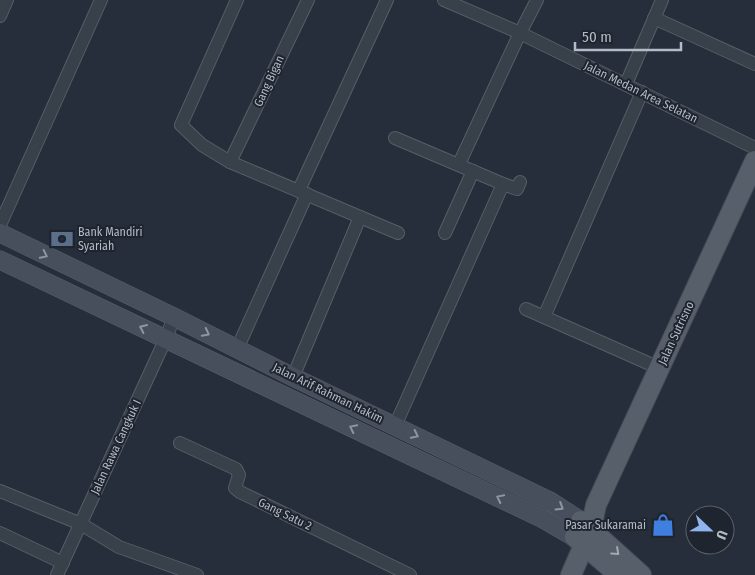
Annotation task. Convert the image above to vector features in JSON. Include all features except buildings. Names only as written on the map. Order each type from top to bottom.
[{"type":"main road","name":"Jalan Sutrisno","points":[[582,533],[755,161]]},
{"type":"main road","name":"Jalan Arif Rahman Hakim","points":[[0,233],[550,501],[582,533],[618,575]]},
{"type":"main road","name":"Jalan Arif Rahman Hakim","points":[[0,260],[543,519],[582,533],[641,575]]},
{"type":"main road","points":[[557,575],[582,533]]},
{"type":"main road","points":[[570,575],[582,533]]},
{"type":"street","points":[[0,16],[7,0]]},
{"type":"street","points":[[0,225],[101,0]]},
{"type":"street","points":[[237,0],[181,125],[202,145],[230,162],[398,233]]},
{"type":"street","name":"Gang Bigan","points":[[230,162],[308,0]]},
{"type":"street","points":[[237,349],[387,0]]},
{"type":"street","name":"Jalan Medan Area Selatan","points":[[444,0],[520,33],[755,148]]},
{"type":"street","points":[[458,164],[537,0]]},
{"type":"street","points":[[626,84],[662,0]]},
{"type":"street","points":[[654,18],[755,64]]},
{"type":"street","points":[[544,317],[642,92]]},
{"type":"street","points":[[395,138],[517,190],[520,182]]},
{"type":"street","points":[[445,233],[473,172]]},
{"type":"street","points":[[396,426],[502,184]]},
{"type":"street","points":[[293,377],[360,217]]},
{"type":"street","points":[[526,309],[659,368]]},
{"type":"street","name":"Jalan Rawa Cangkuk I","points":[[57,575],[174,317]]},
{"type":"street","name":"Gang Satu 2","points":[[180,443],[236,469],[239,475],[235,488],[240,492],[410,575]]},
{"type":"street","points":[[0,491],[81,524],[119,547],[197,575]]},
{"type":"street","points":[[0,533],[63,563]]},
{"type":"place","name":"Bank Mandiri Syariah","points":[[62,239]]},
{"type":"place","name":"Pasar Sukaramai","points":[[663,525]]}]
